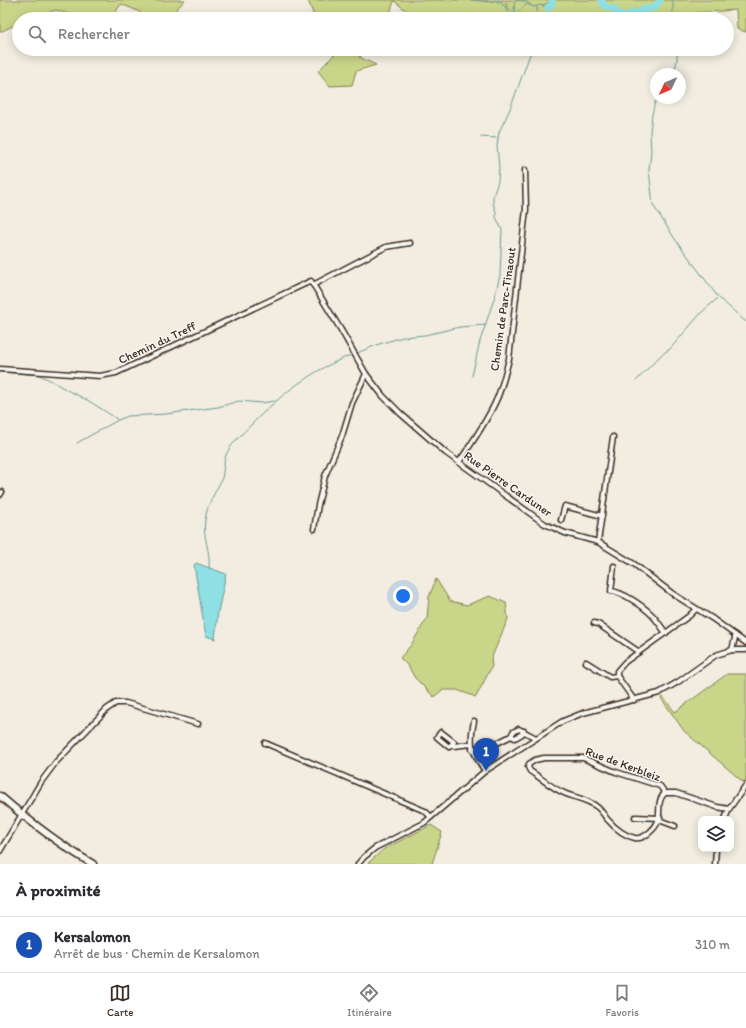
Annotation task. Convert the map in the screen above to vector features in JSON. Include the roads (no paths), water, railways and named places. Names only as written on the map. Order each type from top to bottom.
[{"type":"main road","points":[[0,796],[73,852],[93,864]]},
{"type":"street","name":"Chemin de Parc-Tinaout","points":[[459,462],[496,403],[509,359],[526,208],[525,170]]},
{"type":"street","name":"Chemin du Treff","points":[[0,369],[100,376],[116,373],[312,283],[386,247],[410,243]]},
{"type":"street","name":"Rue Pierre Carduner","points":[[312,283],[366,374],[383,396],[401,414],[446,453],[545,524],[564,533],[598,542],[634,564],[673,594],[746,643]]},
{"type":"street","points":[[314,529],[325,476],[342,436],[352,403],[366,374]]},
{"type":"street","points":[[598,542],[613,437]]},
{"type":"street","points":[[561,520],[565,506],[602,516]]},
{"type":"street","points":[[614,566],[611,591],[618,592],[648,611],[666,633]]},
{"type":"street","points":[[634,700],[617,676],[617,671],[621,666],[689,616],[696,609]]},
{"type":"street","points":[[594,623],[598,624],[639,652]]},
{"type":"street","points":[[732,650],[735,638],[734,634]]},
{"type":"street","points":[[358,864],[375,848],[424,823],[485,771],[563,721],[659,693],[678,682],[712,657],[722,652],[746,650]]},
{"type":"street","points":[[586,662],[610,677],[617,676]]},
{"type":"street","points":[[0,851],[41,782],[56,762],[107,709],[116,703],[126,703],[198,724]]},
{"type":"street","points":[[474,721],[470,736],[471,746],[485,771]]},
{"type":"street","points":[[452,744],[454,746],[471,746],[493,744],[511,736],[516,738],[524,731],[536,738]]},
{"type":"street","points":[[265,743],[425,811],[431,817]]},
{"type":"street","name":"Rue de Kerbleiz","points":[[544,758],[582,758],[616,772],[660,786],[665,793],[659,802],[659,819],[652,831],[642,838],[634,838],[622,832],[612,824],[597,807],[582,799],[563,793],[530,771],[528,767],[529,764],[535,760],[544,758]]},
{"type":"street","points":[[726,816],[729,809],[746,785]]},
{"type":"street","name":"Rue de Kerbleiz","points":[[665,793],[676,793],[717,807],[729,809]]},
{"type":"street","points":[[635,817],[659,819],[675,826]]},
{"type":"street","points":[[714,864],[716,852]]},
{"type":"water","points":[[196,563],[226,574],[218,612],[215,639],[206,636],[194,565]]},
{"type":"waterway","points":[[472,0],[493,1]]},
{"type":"waterway","points":[[494,0],[513,12]]},
{"type":"waterway","points":[[498,0],[507,4],[506,10],[507,12]]},
{"type":"waterway","points":[[515,12],[514,4],[517,0],[527,2],[533,7],[541,5],[548,8]]},
{"type":"waterway","points":[[548,8],[552,4],[552,0]]},
{"type":"waterway","points":[[543,5],[555,0]]},
{"type":"waterway","points":[[601,0],[605,6],[614,9],[617,12]]},
{"type":"waterway","points":[[640,12],[644,9],[654,8],[660,0]]},
{"type":"waterway","points":[[673,0],[673,12]]},
{"type":"waterway","points":[[516,12],[521,10],[526,4],[532,6]]},
{"type":"waterway","points":[[537,7],[537,12]]},
{"type":"waterway","points":[[472,376],[480,341],[495,296],[500,275],[502,230],[496,217],[493,203],[493,197],[498,181],[499,167],[497,146],[499,132],[510,109],[529,56]]},
{"type":"waterway","points":[[675,68],[677,56]]},
{"type":"waterway","points":[[655,104],[650,132],[651,152],[649,170],[653,205],[675,239],[718,297],[746,322]]},
{"type":"waterway","points":[[480,137],[497,138]]},
{"type":"waterway","points":[[636,381],[661,355],[670,349],[702,312],[718,298]]},
{"type":"waterway","points":[[357,353],[379,344],[403,337],[425,335],[460,327],[486,325]]},
{"type":"waterway","points":[[209,568],[209,556],[204,526],[206,514],[222,478],[225,457],[230,448],[261,415],[298,384],[325,367],[354,354]]},
{"type":"waterway","points":[[0,372],[39,375],[89,401],[117,419]]},
{"type":"waterway","points":[[77,443],[128,416],[166,414],[218,407],[239,401],[261,403],[275,401]]},
{"type":"place","name":"Kersalomon","points":[[486,771]]}]
